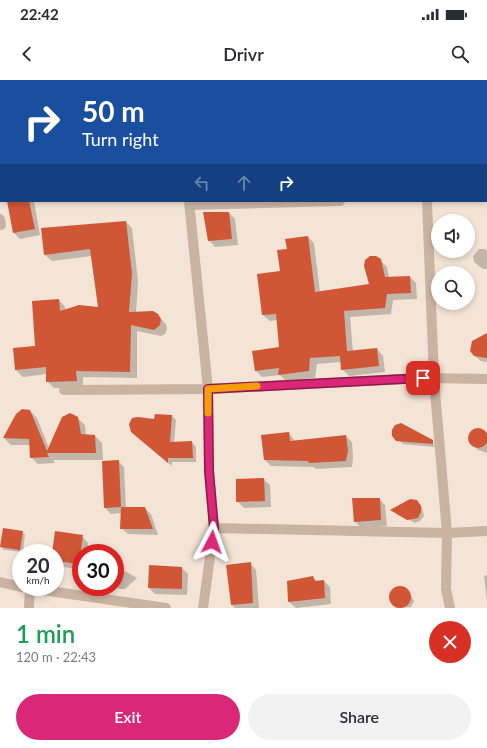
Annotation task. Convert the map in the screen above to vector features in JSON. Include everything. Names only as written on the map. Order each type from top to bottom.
[{"type":"street","points":[[203,608],[214,528],[209,471],[208,389],[189,203],[264,202]]},
{"type":"street","points":[[428,202],[434,378],[447,533],[446,589],[450,608]]},
{"type":"street","points":[[64,390],[208,389],[434,378],[487,379]]},
{"type":"street","points":[[214,528],[447,533],[487,531]]},
{"type":"street","points":[[0,582],[12,585]]},
{"type":"street","points":[[64,594],[166,608]]},
{"type":"street","points":[[26,596],[29,608]]},
{"type":"building","points":[[7,202],[29,202],[35,229],[13,233]]},
{"type":"building","points":[[203,212],[229,212],[232,239],[208,241]]},
{"type":"building","points":[[126,221],[132,274],[129,312],[153,311],[158,314],[161,319],[160,325],[154,330],[131,325],[130,372],[76,371],[77,381],[46,382],[46,367],[15,370],[13,348],[35,346],[32,301],[59,299],[60,311],[79,305],[98,307],[90,249],[44,255],[41,228]]},
{"type":"building","points":[[308,236],[315,292],[369,284],[364,266],[365,260],[370,256],[376,256],[381,259],[385,277],[410,276],[411,293],[387,294],[385,308],[344,311],[347,351],[377,348],[379,366],[341,370],[340,356],[310,358],[309,371],[278,375],[279,368],[255,371],[252,351],[279,347],[276,314],[262,315],[257,274],[280,271],[277,250],[287,249],[285,239]]},
{"type":"building","points":[[487,333],[487,358],[474,356],[470,351],[472,341]]},
{"type":"building","points":[[22,409],[30,410],[47,451],[62,417],[70,413],[78,417],[81,434],[95,435],[96,453],[47,453],[49,457],[30,458],[29,439],[3,438],[16,414]]},
{"type":"building","points":[[155,414],[172,415],[170,442],[192,441],[193,458],[168,458],[168,463],[131,432],[129,424],[132,418],[138,417],[154,419]]},
{"type":"building","points":[[401,423],[433,440],[433,444],[396,441],[392,436],[392,430],[395,425]]},
{"type":"building","points":[[478,428],[485,431],[488,438],[485,445],[478,448],[471,445],[468,438],[471,431]]},
{"type":"building","points":[[289,432],[290,441],[346,435],[348,451],[346,461],[309,463],[308,461],[264,460],[261,435]]},
{"type":"building","points":[[119,460],[121,507],[104,508],[102,461]]},
{"type":"building","points":[[264,478],[265,501],[236,502],[236,479]]},
{"type":"building","points":[[352,498],[380,498],[381,520],[354,522]]},
{"type":"building","points":[[410,499],[417,500],[421,506],[421,512],[418,518],[407,520],[390,510]]},
{"type":"building","points":[[121,507],[145,507],[153,529],[120,529]]},
{"type":"building","points":[[3,528],[23,531],[21,544],[12,544],[12,549],[0,547]]},
{"type":"building","points":[[55,531],[83,535],[82,544],[72,544],[72,563],[64,562],[64,544],[53,544]]},
{"type":"building","points":[[251,562],[253,603],[231,605],[226,565]]},
{"type":"building","points":[[149,565],[182,567],[182,589],[148,588]]},
{"type":"building","points":[[313,576],[315,581],[324,580],[325,598],[288,602],[287,581]]},
{"type":"building","points":[[400,586],[408,589],[411,597],[408,605],[400,608],[392,605],[389,597],[392,589]]},
{"type":"slow traffic","points":[[208,413],[208,389],[257,386]]},
{"type":"route","points":[[212,542],[214,528],[209,471],[208,389],[423,378]]}]
